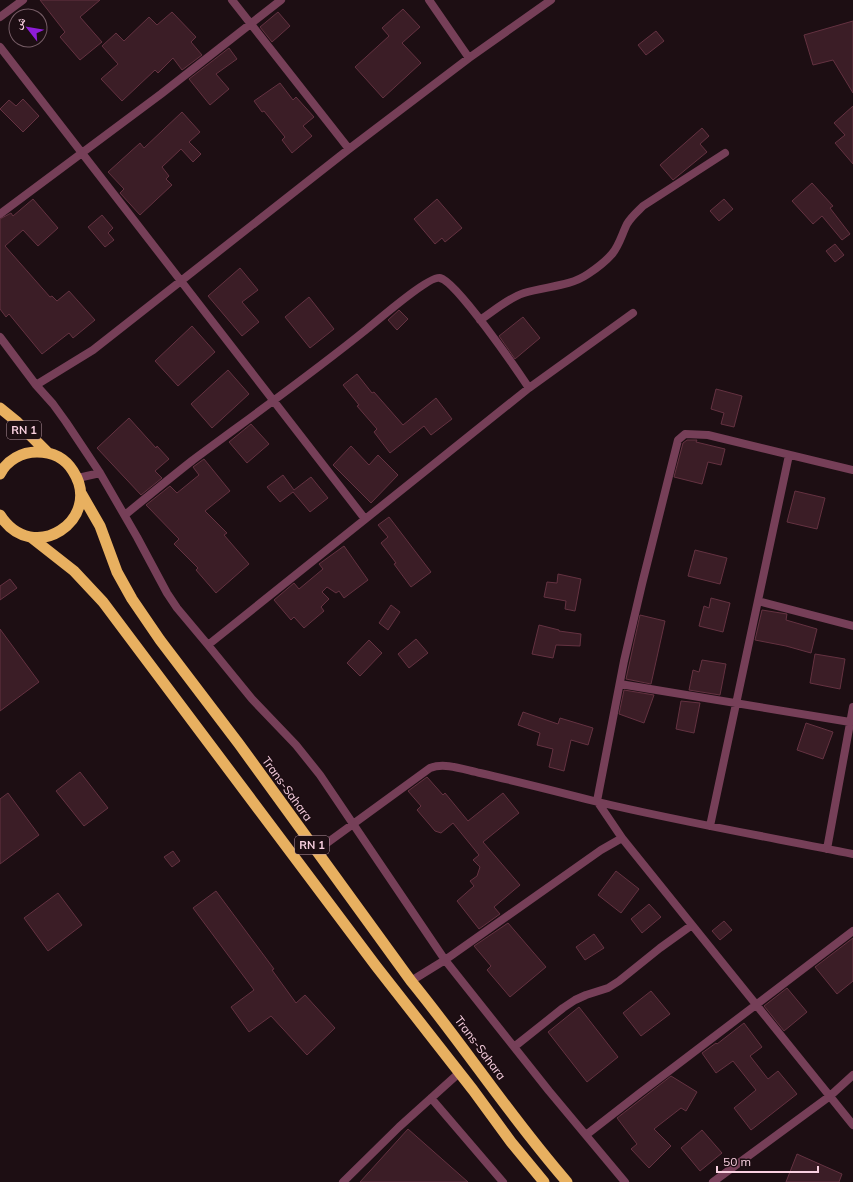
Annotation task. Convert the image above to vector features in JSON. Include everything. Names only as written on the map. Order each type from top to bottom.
[{"type":"highway","name":"RN 1","points":[[0,408],[16,421],[47,452]]},
{"type":"highway","points":[[0,474],[3,468],[15,458],[28,452],[47,452],[58,456],[69,465],[78,478],[81,493],[79,508],[72,521],[61,531],[47,537],[32,538],[17,533],[6,524],[0,515]]},
{"type":"highway","name":"Trans-Sahara","points":[[81,493],[100,526],[117,572],[132,599],[160,640],[239,744],[411,981],[438,1014],[529,1136],[567,1182]]},
{"type":"highway","name":"RN 1","points":[[32,538],[74,571],[103,602],[371,959],[473,1090],[511,1142],[544,1182]]},
{"type":"street","points":[[0,17],[23,0]]},
{"type":"street","points":[[232,0],[348,148]]},
{"type":"street","points":[[0,214],[161,94],[281,0]]},
{"type":"street","points":[[429,0],[469,58]]},
{"type":"street","points":[[36,385],[93,350],[348,148],[469,58],[551,0]]},
{"type":"street","points":[[0,47],[365,519]]},
{"type":"street","points":[[480,320],[512,298],[523,293],[565,284],[587,274],[604,262],[612,254],[627,224],[633,215],[643,206],[725,153]]},
{"type":"street","points":[[125,515],[192,461],[344,348],[401,302],[426,283],[438,277],[446,280],[480,320],[529,388]]},
{"type":"street","points":[[208,644],[396,496],[529,388],[633,314]]},
{"type":"street","points":[[0,337],[36,385],[53,404],[100,473],[125,515],[167,594],[177,608],[252,699],[296,745],[320,775],[445,960],[625,1182]]},
{"type":"street","points":[[853,470],[708,435],[685,434],[678,440],[642,584],[620,684],[597,802],[622,838],[853,1125]]},
{"type":"street","points":[[710,826],[789,455]]},
{"type":"street","points":[[78,478],[100,473]]},
{"type":"street","points":[[758,601],[853,626]]},
{"type":"street","points":[[620,684],[850,722]]},
{"type":"street","points":[[827,849],[853,706]]},
{"type":"street","points":[[316,851],[430,768],[436,766],[447,766],[494,776],[597,802],[853,854]]},
{"type":"street","points":[[411,981],[445,960],[601,850],[622,838]]},
{"type":"street","points":[[514,1047],[563,1008],[586,995],[608,988],[692,925]]},
{"type":"street","points":[[586,1135],[853,931]]},
{"type":"street","points":[[343,1182],[399,1127],[459,1073]]},
{"type":"street","points":[[713,1182],[830,1096],[853,1075]]},
{"type":"street","points":[[431,1098],[503,1182]]},
{"type":"building","points":[[40,0],[100,0],[80,17],[102,42],[80,60],[60,37],[65,32],[48,10],[48,8],[46,8]]},
{"type":"building","points":[[403,9],[420,27],[402,43],[421,63],[383,98],[355,67],[389,36],[382,28]]},
{"type":"building","points":[[172,12],[196,37],[191,42],[202,55],[182,70],[173,58],[158,73],[155,70],[122,101],[101,79],[118,64],[102,46],[116,33],[124,41],[149,17],[157,25]]},
{"type":"building","points":[[278,12],[290,26],[272,42],[260,27]]},
{"type":"building","points":[[853,21],[853,93],[833,60],[813,65],[804,35]]},
{"type":"building","points":[[656,31],[664,41],[646,55],[638,45]]},
{"type":"building","points":[[229,48],[237,59],[216,74],[229,89],[210,105],[189,79]]},
{"type":"building","points":[[280,83],[293,100],[296,97],[314,117],[303,126],[312,136],[292,153],[282,140],[285,137],[254,101]]},
{"type":"building","points":[[23,99],[39,116],[23,132],[0,109],[9,100],[16,106]]},
{"type":"building","points":[[853,106],[853,164],[835,143],[845,135],[834,123]]},
{"type":"building","points":[[182,112],[200,132],[189,142],[201,154],[193,162],[181,149],[162,167],[169,176],[166,179],[172,185],[140,215],[120,193],[124,189],[108,172],[140,143],[144,148]]},
{"type":"building","points":[[702,128],[709,136],[700,144],[707,152],[673,180],[660,165]]},
{"type":"building","points":[[812,183],[833,206],[830,208],[850,234],[842,240],[822,216],[813,224],[792,201]]},
{"type":"building","points":[[33,199],[58,228],[38,246],[23,230],[5,246],[50,297],[52,296],[57,301],[69,291],[95,320],[73,338],[69,333],[42,354],[9,314],[6,317],[0,309],[0,219],[11,213],[13,216]]},
{"type":"building","points":[[437,199],[462,228],[445,242],[442,238],[435,244],[414,219]]},
{"type":"building","points":[[724,199],[733,209],[719,221],[710,211]]},
{"type":"building","points":[[102,215],[113,228],[108,233],[114,240],[105,247],[88,227]]},
{"type":"building","points":[[835,244],[844,255],[835,262],[826,251]]},
{"type":"building","points":[[240,268],[258,290],[242,302],[259,322],[242,336],[208,296]]},
{"type":"building","points":[[309,297],[334,329],[310,348],[285,317]]},
{"type":"building","points":[[399,310],[408,319],[397,330],[388,320]]},
{"type":"building","points":[[523,317],[540,338],[515,359],[499,336]]},
{"type":"building","points":[[192,326],[215,352],[178,386],[155,361]]},
{"type":"building","points":[[228,370],[249,394],[212,428],[191,404]]},
{"type":"building","points":[[357,374],[372,393],[374,392],[403,425],[436,398],[452,419],[431,435],[424,426],[390,453],[374,432],[377,429],[357,406],[359,405],[343,385]]},
{"type":"building","points":[[716,389],[742,396],[734,427],[721,424],[724,413],[711,409]]},
{"type":"building","points":[[129,418],[156,448],[157,446],[169,459],[155,471],[162,478],[141,495],[97,448]]},
{"type":"building","points":[[251,424],[269,444],[247,463],[229,442]]},
{"type":"building","points":[[687,440],[697,440],[696,442],[725,449],[721,465],[708,462],[702,484],[674,477],[683,443]]},
{"type":"building","points":[[351,446],[369,465],[378,455],[398,475],[371,503],[333,465]]},
{"type":"building","points":[[204,459],[230,491],[205,511],[227,533],[224,535],[249,564],[216,593],[196,570],[198,568],[174,544],[179,539],[146,505],[170,486],[177,493],[199,475],[193,467]]},
{"type":"building","points":[[283,475],[294,490],[311,477],[328,498],[310,512],[293,492],[280,502],[267,487]]},
{"type":"building","points":[[795,491],[825,498],[817,529],[787,522]]},
{"type":"building","points":[[389,517],[431,572],[411,587],[381,543],[388,537],[378,525]]},
{"type":"building","points":[[344,546],[368,580],[344,598],[339,591],[336,593],[327,587],[322,592],[329,599],[321,607],[324,611],[304,628],[294,617],[291,620],[274,600],[294,583],[299,589],[323,569],[319,564]]},
{"type":"building","points":[[695,550],[727,558],[720,584],[688,576]]},
{"type":"building","points":[[558,574],[581,579],[575,611],[565,609],[566,601],[544,597],[547,582],[557,583]]},
{"type":"building","points":[[10,579],[17,588],[0,600],[0,586]]},
{"type":"building","points":[[711,598],[730,603],[723,632],[699,626],[704,606],[709,608]]},
{"type":"building","points":[[391,605],[400,612],[388,630],[379,623]]},
{"type":"building","points":[[762,610],[787,614],[786,620],[817,629],[811,653],[755,640]]},
{"type":"building","points":[[640,615],[665,621],[651,684],[626,679]]},
{"type":"building","points":[[539,625],[559,631],[581,634],[580,646],[556,645],[553,658],[532,654]]},
{"type":"building","points":[[0,629],[39,682],[0,711]]},
{"type":"building","points":[[416,639],[428,653],[409,668],[398,654]]},
{"type":"building","points":[[369,640],[382,653],[360,676],[347,663]]},
{"type":"building","points":[[815,654],[845,659],[840,689],[810,683]]},
{"type":"building","points":[[702,660],[726,664],[720,695],[689,690],[693,670],[699,672]]},
{"type":"building","points":[[624,690],[654,695],[644,723],[619,714]]},
{"type":"building","points":[[681,701],[700,703],[694,733],[676,729]]},
{"type":"building","points":[[523,712],[558,724],[560,718],[593,728],[588,745],[571,740],[564,771],[549,767],[553,749],[537,745],[540,733],[518,725]]},
{"type":"building","points":[[806,723],[833,732],[823,759],[797,750]]},
{"type":"building","points":[[80,772],[108,808],[84,826],[56,791]]},
{"type":"building","points":[[427,777],[443,795],[445,793],[468,821],[503,793],[519,813],[483,842],[520,885],[494,907],[500,914],[479,929],[457,901],[474,886],[470,881],[477,876],[480,867],[473,860],[479,855],[453,823],[441,833],[435,831],[417,810],[421,806],[408,791]]},
{"type":"building","points":[[8,793],[39,835],[0,864],[0,799]]},
{"type":"building","points":[[173,851],[180,861],[172,867],[164,857]]},
{"type":"building","points":[[616,871],[639,889],[621,913],[598,895]]},
{"type":"building","points":[[216,891],[274,969],[272,970],[296,1003],[305,995],[335,1028],[307,1055],[271,1016],[249,1032],[231,1007],[254,990],[193,908]]},
{"type":"building","points":[[58,893],[82,925],[48,951],[24,918]]},
{"type":"building","points":[[649,904],[661,917],[642,933],[631,919]]},
{"type":"building","points":[[724,921],[732,930],[720,940],[712,931]]},
{"type":"building","points":[[508,923],[546,967],[510,997],[487,970],[491,966],[474,946]]},
{"type":"building","points":[[594,934],[604,948],[585,960],[576,947]]},
{"type":"building","points":[[853,938],[853,981],[837,994],[815,967]]},
{"type":"building","points":[[787,988],[807,1012],[784,1031],[764,1006]]},
{"type":"building","points":[[651,991],[670,1014],[641,1036],[623,1013]]},
{"type":"building","points":[[579,1007],[618,1057],[587,1082],[548,1032]]},
{"type":"building","points":[[744,1023],[762,1047],[750,1056],[768,1079],[778,1071],[797,1094],[751,1130],[734,1108],[756,1090],[733,1061],[716,1073],[702,1053],[716,1043],[717,1044]]},
{"type":"building","points":[[671,1076],[697,1092],[686,1111],[681,1108],[654,1129],[671,1146],[649,1168],[631,1149],[637,1144],[617,1118]]},
{"type":"building","points":[[408,1129],[468,1182],[360,1182]]},
{"type":"building","points":[[702,1130],[722,1153],[700,1171],[681,1148]]},
{"type":"building","points":[[797,1154],[842,1174],[839,1182],[786,1182]]}]
